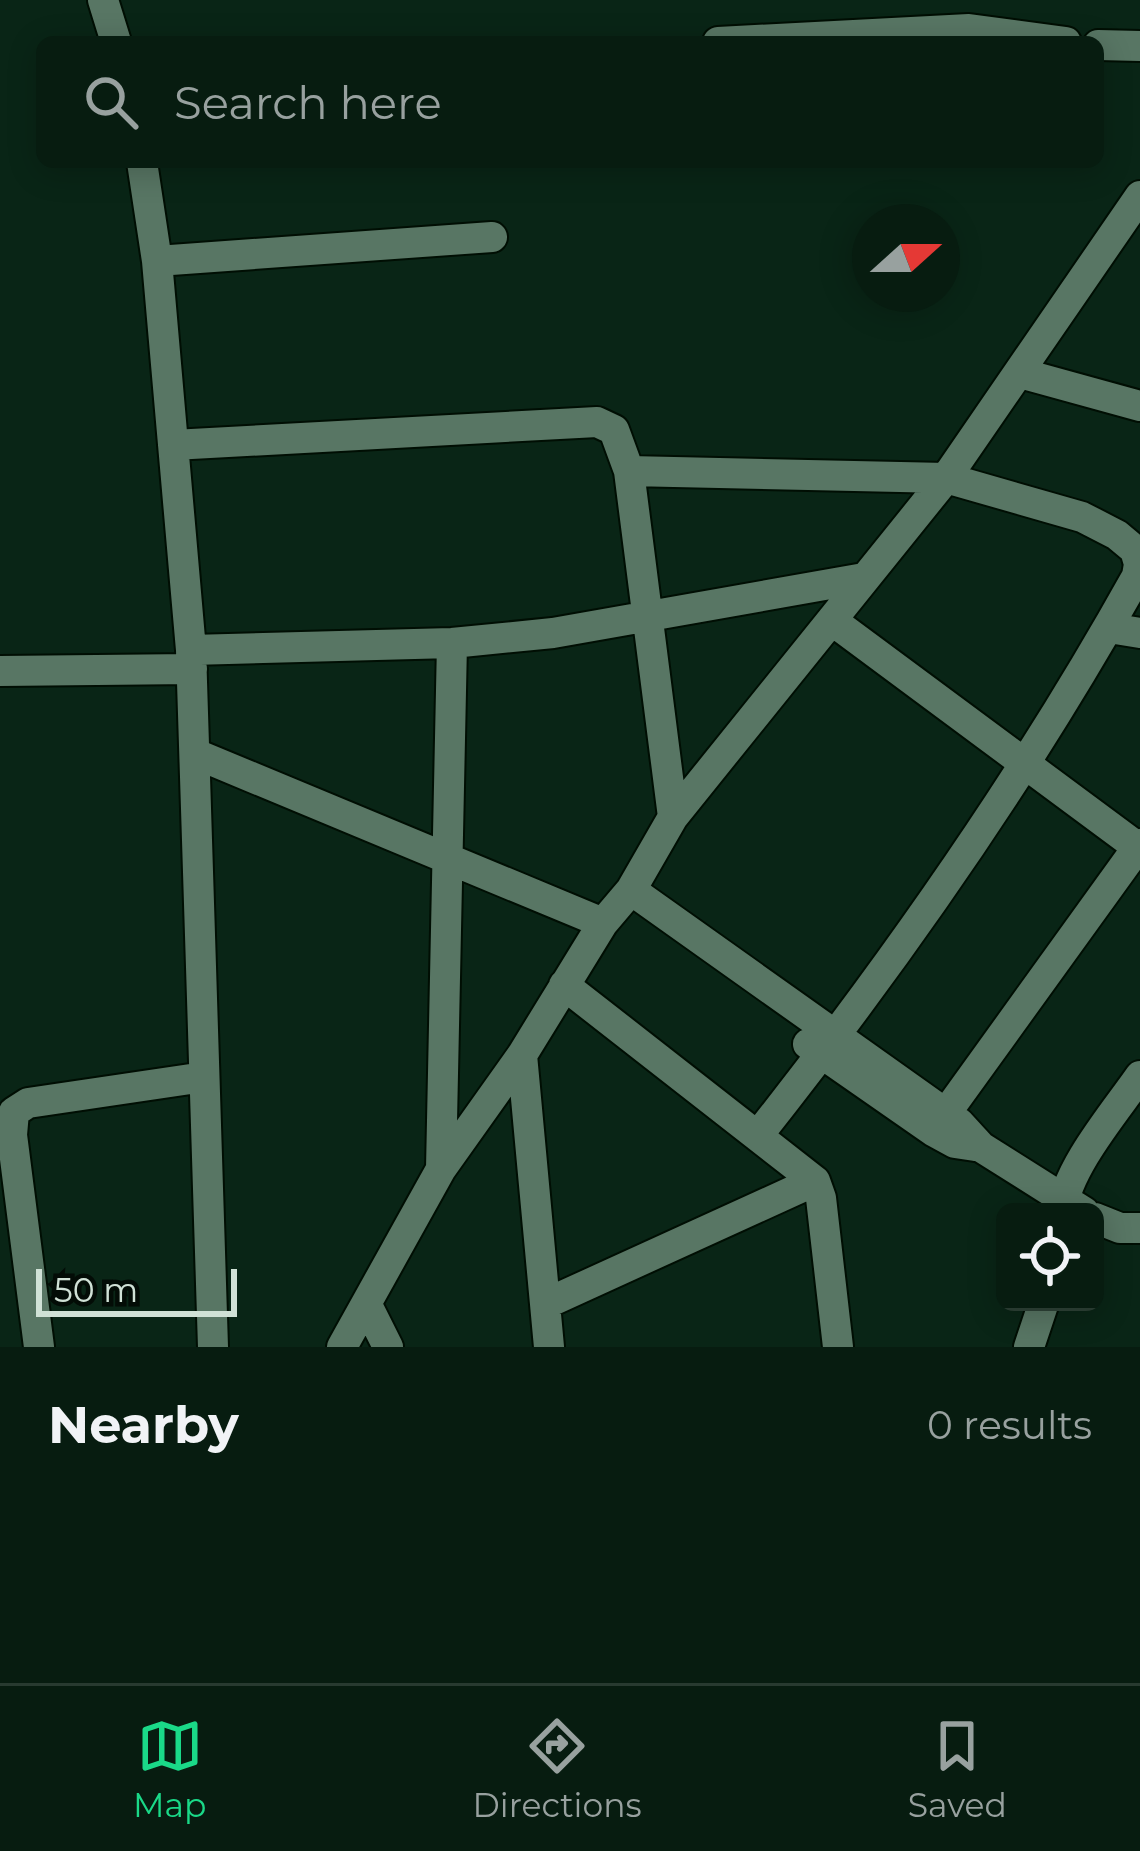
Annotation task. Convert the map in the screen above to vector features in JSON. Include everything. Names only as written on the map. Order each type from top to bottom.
[{"type":"street","points":[[104,0],[114,36]]},
{"type":"street","points":[[834,36],[969,29],[1021,36]]},
{"type":"street","points":[[1104,45],[1140,46]]},
{"type":"street","points":[[143,168],[157,261],[192,659],[213,1347]]},
{"type":"street","points":[[342,1347],[441,1169],[522,1055],[674,817],[946,478],[1140,196]]},
{"type":"street","points":[[157,261],[492,237]]},
{"type":"street","points":[[1020,373],[1140,406]]},
{"type":"street","points":[[173,445],[597,422],[619,436],[629,472],[674,817]]},
{"type":"street","points":[[629,472],[946,478],[1082,517],[1130,543],[1138,556],[1138,576],[1027,763],[759,1134]]},
{"type":"street","points":[[0,671],[553,633],[864,578]]},
{"type":"street","points":[[834,622],[1139,847],[939,1123]]},
{"type":"street","points":[[1108,628],[1140,633]]},
{"type":"street","points":[[441,1169],[452,643]]},
{"type":"street","points":[[196,754],[446,856],[618,906],[939,1123],[966,1128],[981,1147],[1063,1203]]},
{"type":"street","points":[[564,985],[815,1180],[838,1347]]},
{"type":"street","points":[[522,1055],[549,1347]]},
{"type":"street","points":[[1072,1203],[1088,1152],[1140,1076]]},
{"type":"street","points":[[39,1347],[12,1136],[14,1112],[28,1103],[205,1077]]},
{"type":"street","points":[[545,1304],[815,1180]]},
{"type":"street","points":[[1104,1222],[1140,1228]]},
{"type":"street","points":[[368,1307],[388,1347]]},
{"type":"street","points":[[1029,1347],[1041,1311]]}]
